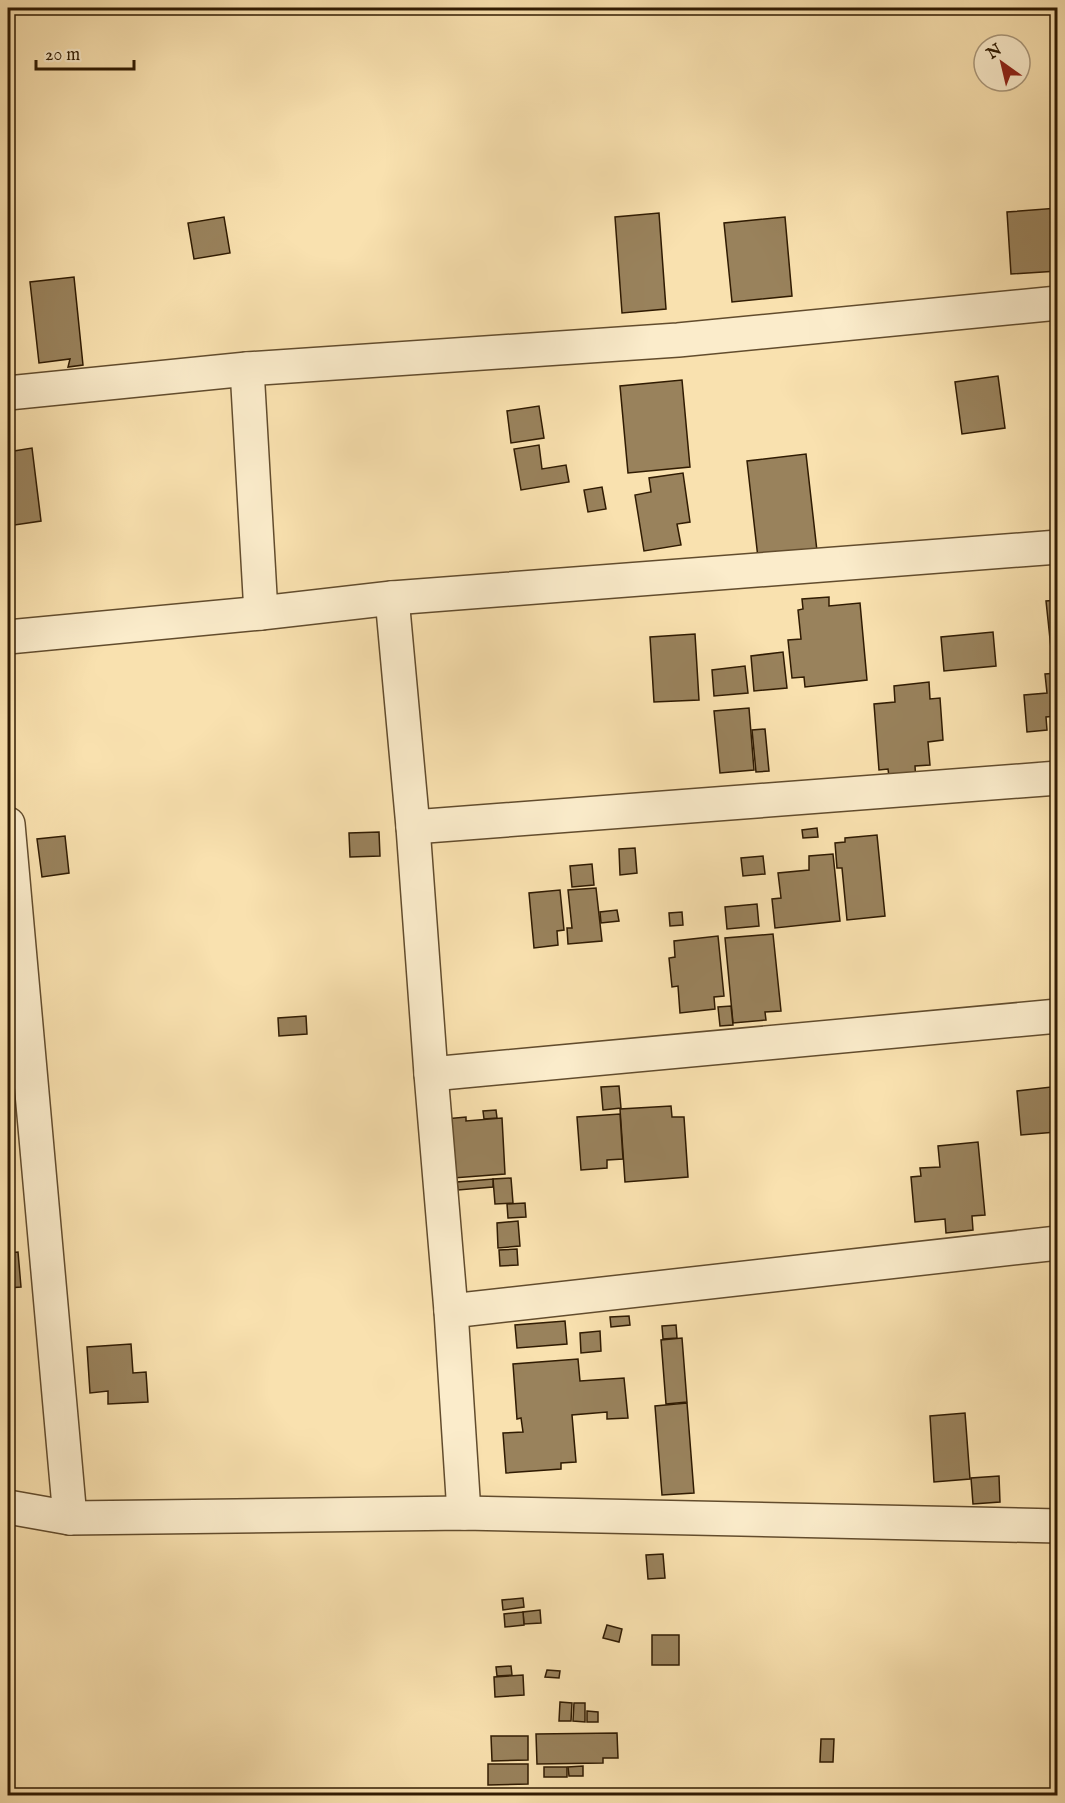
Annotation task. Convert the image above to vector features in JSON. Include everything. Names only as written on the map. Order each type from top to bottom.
[{"type":"street","points":[[8,393],[247,369],[678,339],[1058,303]]},
{"type":"street","points":[[247,369],[261,614]]},
{"type":"street","points":[[8,637],[261,614],[392,598],[1058,547]]},
{"type":"street","points":[[392,598],[413,827],[430,1074],[451,1311],[464,1513]]},
{"type":"street","points":[[413,827],[1058,778]]},
{"type":"street","points":[[8,824],[70,1518]]},
{"type":"street","points":[[430,1074],[1058,1016]]},
{"type":"street","points":[[451,1311],[1058,1243]]},
{"type":"street","points":[[8,1507],[70,1518],[464,1513],[1058,1526]]},
{"type":"building","points":[[1058,208],[1058,271],[1011,274],[1007,212]]},
{"type":"building","points":[[659,213],[666,309],[622,313],[615,217]]},
{"type":"building","points":[[224,217],[230,253],[194,259],[188,223]]},
{"type":"building","points":[[785,217],[792,296],[732,302],[724,223]]},
{"type":"building","points":[[74,277],[83,365],[68,367],[70,359],[39,363],[30,282]]},
{"type":"building","points":[[1054,353],[1058,353],[1058,387],[1055,387]]},
{"type":"building","points":[[998,376],[1005,428],[962,434],[955,382]]},
{"type":"building","points":[[682,380],[690,467],[628,473],[620,386]]},
{"type":"building","points":[[539,406],[544,438],[511,443],[507,411]]},
{"type":"building","points":[[539,445],[542,469],[566,465],[569,482],[521,490],[514,449]]},
{"type":"building","points":[[32,448],[41,521],[8,526],[8,452]]},
{"type":"building","points":[[806,454],[817,551],[758,558],[747,461]]},
{"type":"building","points":[[683,473],[690,522],[677,524],[681,545],[644,551],[635,495],[651,492],[649,478]]},
{"type":"building","points":[[602,487],[606,509],[588,512],[584,490]]},
{"type":"building","points":[[829,597],[829,606],[860,603],[867,680],[805,687],[804,677],[792,678],[788,640],[801,639],[798,610],[803,609],[802,599]]},
{"type":"building","points":[[1058,600],[1058,657],[1052,658],[1046,601]]},
{"type":"building","points":[[993,632],[996,666],[944,671],[941,637]]},
{"type":"building","points":[[695,634],[699,700],[654,702],[650,637]]},
{"type":"building","points":[[783,652],[787,688],[754,691],[751,656]]},
{"type":"building","points":[[745,666],[748,693],[714,696],[712,670]]},
{"type":"building","points":[[1058,673],[1058,728],[1056,716],[1046,717],[1047,730],[1027,732],[1024,695],[1047,693],[1045,674]]},
{"type":"building","points":[[929,682],[930,699],[940,698],[943,740],[928,742],[930,765],[915,766],[916,782],[890,784],[888,769],[879,770],[874,704],[895,702],[894,686]]},
{"type":"building","points":[[749,708],[754,770],[720,773],[714,711]]},
{"type":"building","points":[[765,729],[769,771],[756,772],[752,730]]},
{"type":"building","points":[[817,828],[818,837],[803,838],[802,830]]},
{"type":"building","points":[[379,832],[380,856],[350,857],[349,833]]},
{"type":"building","points":[[877,835],[885,916],[847,920],[842,868],[837,868],[835,843],[845,842],[845,838]]},
{"type":"building","points":[[65,836],[69,873],[42,877],[37,839]]},
{"type":"building","points":[[635,848],[637,873],[620,875],[619,849]]},
{"type":"building","points":[[833,854],[840,921],[775,928],[772,899],[781,898],[778,873],[809,870],[809,856]]},
{"type":"building","points":[[763,856],[765,874],[743,876],[741,858]]},
{"type":"building","points":[[592,864],[594,885],[572,887],[570,866]]},
{"type":"building","points":[[596,888],[602,941],[568,944],[567,928],[572,928],[568,890]]},
{"type":"building","points":[[560,890],[564,930],[557,931],[558,945],[534,948],[529,893]]},
{"type":"building","points":[[757,904],[759,926],[727,929],[725,907]]},
{"type":"building","points":[[617,910],[619,921],[601,923],[600,912]]},
{"type":"building","points":[[682,912],[683,925],[670,926],[669,913]]},
{"type":"building","points":[[773,934],[781,1011],[765,1012],[766,1020],[733,1023],[725,938]]},
{"type":"building","points":[[718,936],[724,996],[714,997],[715,1009],[680,1013],[678,986],[672,987],[669,958],[675,957],[674,941]]},
{"type":"building","points":[[731,1006],[733,1025],[720,1026],[718,1007]]},
{"type":"building","points":[[306,1016],[307,1034],[279,1036],[278,1018]]},
{"type":"building","points":[[619,1086],[621,1108],[603,1110],[601,1087]]},
{"type":"building","points":[[1051,1087],[1056,1132],[1021,1135],[1017,1091]]},
{"type":"building","points":[[1052,1087],[1058,1087],[1058,1131],[1056,1132]]},
{"type":"building","points":[[671,1106],[672,1117],[684,1117],[688,1177],[625,1182],[620,1109]]},
{"type":"building","points":[[496,1110],[497,1118],[484,1119],[483,1111]]},
{"type":"building","points":[[620,1114],[623,1159],[607,1160],[607,1168],[581,1170],[577,1117]]},
{"type":"building","points":[[466,1117],[466,1121],[502,1118],[505,1174],[453,1178],[445,1119]]},
{"type":"building","points":[[978,1142],[985,1215],[972,1216],[973,1230],[946,1233],[945,1219],[915,1222],[911,1177],[921,1176],[920,1168],[940,1167],[938,1146]]},
{"type":"building","points":[[511,1178],[513,1203],[495,1204],[493,1179]]},
{"type":"building","points":[[493,1179],[493,1187],[458,1190],[457,1182]]},
{"type":"building","points":[[525,1203],[526,1217],[508,1218],[507,1204]]},
{"type":"building","points":[[518,1221],[520,1246],[498,1248],[497,1223]]},
{"type":"building","points":[[517,1249],[518,1265],[500,1266],[499,1250]]},
{"type":"building","points":[[18,1252],[21,1287],[8,1288],[8,1253]]},
{"type":"building","points":[[629,1316],[630,1325],[611,1327],[610,1317]]},
{"type":"building","points":[[565,1321],[567,1344],[517,1348],[515,1325]]},
{"type":"building","points":[[676,1325],[677,1338],[663,1339],[662,1326]]},
{"type":"building","points":[[600,1331],[601,1351],[581,1353],[580,1333]]},
{"type":"building","points":[[682,1338],[687,1402],[666,1404],[661,1340]]},
{"type":"building","points":[[131,1344],[133,1373],[146,1372],[148,1402],[108,1404],[108,1391],[90,1393],[87,1347]]},
{"type":"building","points":[[578,1359],[580,1381],[624,1378],[628,1418],[607,1419],[607,1412],[572,1415],[576,1462],[561,1463],[561,1469],[506,1473],[503,1433],[523,1432],[521,1418],[517,1419],[513,1364]]},
{"type":"building","points":[[687,1403],[694,1493],[662,1495],[655,1406]]},
{"type":"building","points":[[965,1413],[970,1479],[934,1482],[930,1416]]},
{"type":"building","points":[[999,1476],[1000,1502],[973,1504],[971,1478]]},
{"type":"building","points":[[663,1554],[665,1578],[648,1579],[646,1555]]},
{"type":"building","points":[[523,1598],[524,1607],[503,1610],[502,1600]]},
{"type":"building","points":[[540,1610],[541,1623],[524,1624],[523,1612]]},
{"type":"building","points":[[523,1612],[524,1625],[505,1627],[504,1614]]},
{"type":"building","points":[[607,1625],[622,1629],[619,1642],[603,1638]]},
{"type":"building","points":[[652,1635],[679,1635],[679,1665],[652,1665]]},
{"type":"building","points":[[511,1666],[512,1675],[497,1676],[496,1667]]},
{"type":"building","points":[[547,1670],[560,1671],[559,1678],[545,1677]]},
{"type":"building","points":[[523,1675],[524,1695],[495,1697],[494,1677]]},
{"type":"building","points":[[560,1702],[572,1703],[571,1721],[559,1721]]},
{"type":"building","points":[[574,1703],[585,1703],[585,1722],[573,1721]]},
{"type":"building","points":[[587,1711],[598,1712],[598,1722],[587,1722]]},
{"type":"building","points":[[617,1733],[618,1758],[603,1758],[603,1763],[537,1764],[536,1734]]},
{"type":"building","points":[[491,1736],[528,1736],[528,1760],[492,1761]]},
{"type":"building","points":[[821,1739],[834,1739],[833,1762],[820,1762]]},
{"type":"building","points":[[488,1764],[528,1764],[528,1784],[488,1785]]},
{"type":"building","points":[[583,1766],[583,1776],[569,1776],[568,1767]]},
{"type":"building","points":[[544,1767],[567,1767],[567,1777],[544,1777]]}]
